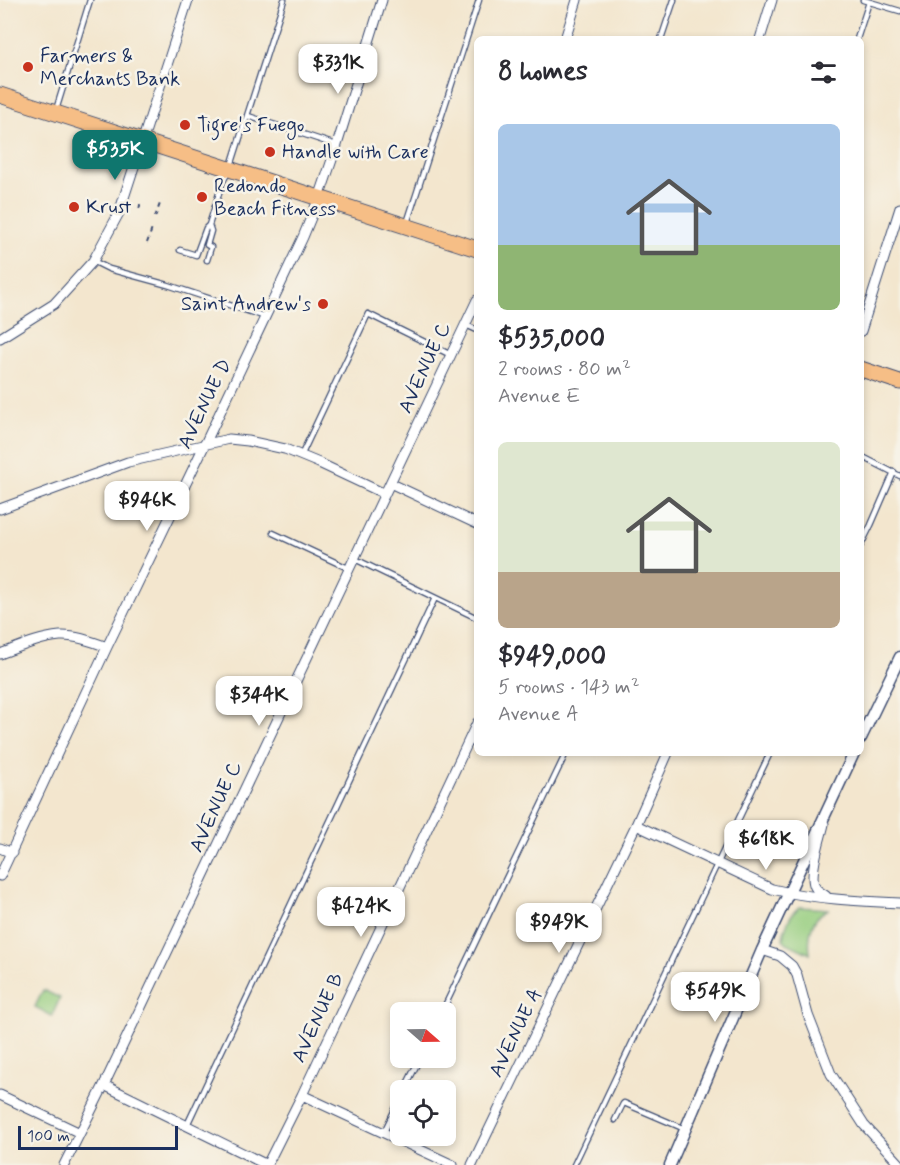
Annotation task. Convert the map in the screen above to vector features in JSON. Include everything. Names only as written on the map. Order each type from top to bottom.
[{"type":"highway","points":[[0,95],[474,248]]},
{"type":"highway","points":[[864,370],[900,382]]},
{"type":"street","points":[[0,338],[54,304],[93,261],[119,213],[188,0]]},
{"type":"street","name":"AVENUE D","points":[[0,876],[106,647],[206,444],[303,237],[337,145],[382,0]]},
{"type":"street","points":[[566,36],[577,0]]},
{"type":"street","points":[[761,36],[772,0]]},
{"type":"street","points":[[864,322],[900,208]]},
{"type":"street","name":"AVENUE C","points":[[67,1164],[474,307]]},
{"type":"street","points":[[0,509],[128,462],[229,439],[285,449],[385,494]]},
{"type":"street","points":[[390,483],[474,519]]},
{"type":"street","points":[[0,654],[34,642],[62,636],[90,640],[106,647]]},
{"type":"street","points":[[864,732],[900,657]]},
{"type":"street","name":"AVENUE B","points":[[267,1165],[474,729]]},
{"type":"street","name":"AVENUE A","points":[[472,1165],[636,825],[667,756]]},
{"type":"street","points":[[670,1165],[762,950],[853,756]]},
{"type":"street","points":[[828,807],[814,865],[813,881],[816,888],[828,898]]},
{"type":"street","points":[[636,825],[772,889],[828,898],[900,903]]},
{"type":"street","points":[[0,848],[12,853]]},
{"type":"street","points":[[762,950],[780,956],[792,966],[797,975],[807,1015],[831,1074],[864,1125],[900,1164]]},
{"type":"street","points":[[104,1085],[267,1165]]},
{"type":"street","points":[[0,1095],[80,1133]]},
{"type":"street","points":[[302,1095],[453,1165]]},
{"type":"lane","points":[[55,113],[90,0]]},
{"type":"lane","points":[[180,250],[196,255],[209,225],[248,116],[284,0]]},
{"type":"lane","points":[[407,225],[479,0]]},
{"type":"lane","points":[[662,36],[674,0]]},
{"type":"lane","points":[[858,36],[866,1],[876,2],[900,11]]},
{"type":"lane","points":[[248,116],[337,145]]},
{"type":"lane","points":[[207,260],[212,247],[207,245],[211,231],[209,225]]},
{"type":"lane","points":[[93,261],[109,269],[168,285],[266,317]]},
{"type":"lane","points":[[301,456],[368,314],[452,355]]},
{"type":"lane","points":[[466,325],[474,329]]},
{"type":"lane","points":[[864,457],[900,476]]},
{"type":"lane","points":[[864,540],[894,472]]},
{"type":"lane","points":[[273,533],[350,569]]},
{"type":"lane","points":[[355,559],[474,617]]},
{"type":"lane","points":[[186,1126],[435,598]]},
{"type":"lane","points":[[447,1002],[565,756]]},
{"type":"lane","points":[[574,1165],[769,756]]},
{"type":"lane","points":[[615,1120],[624,1103],[685,1129]]},
{"type":"lane","points":[[384,1132],[390,1120]]},
{"type":"path","points":[[155,217],[161,201]]},
{"type":"path","points":[[139,205],[139,211]]},
{"type":"path","points":[[147,243],[153,226]]},
{"type":"green space","points":[[800,907],[829,909],[814,922],[809,941],[810,954],[783,939],[788,921]]},
{"type":"green space","points":[[43,990],[60,998],[52,1016],[35,1007]]},
{"type":"place","name":"Farmers & Merchants Bank","points":[[28,67]]},
{"type":"place","name":"Tigre's Fuego","points":[[185,125]]},
{"type":"place","name":"Handle with Care","points":[[270,152]]},
{"type":"place","name":"Redondo Beach Fitness","points":[[202,197]]},
{"type":"place","name":"Krust","points":[[74,207]]},
{"type":"place","name":"Saint Andrew's","points":[[323,304]]}]
